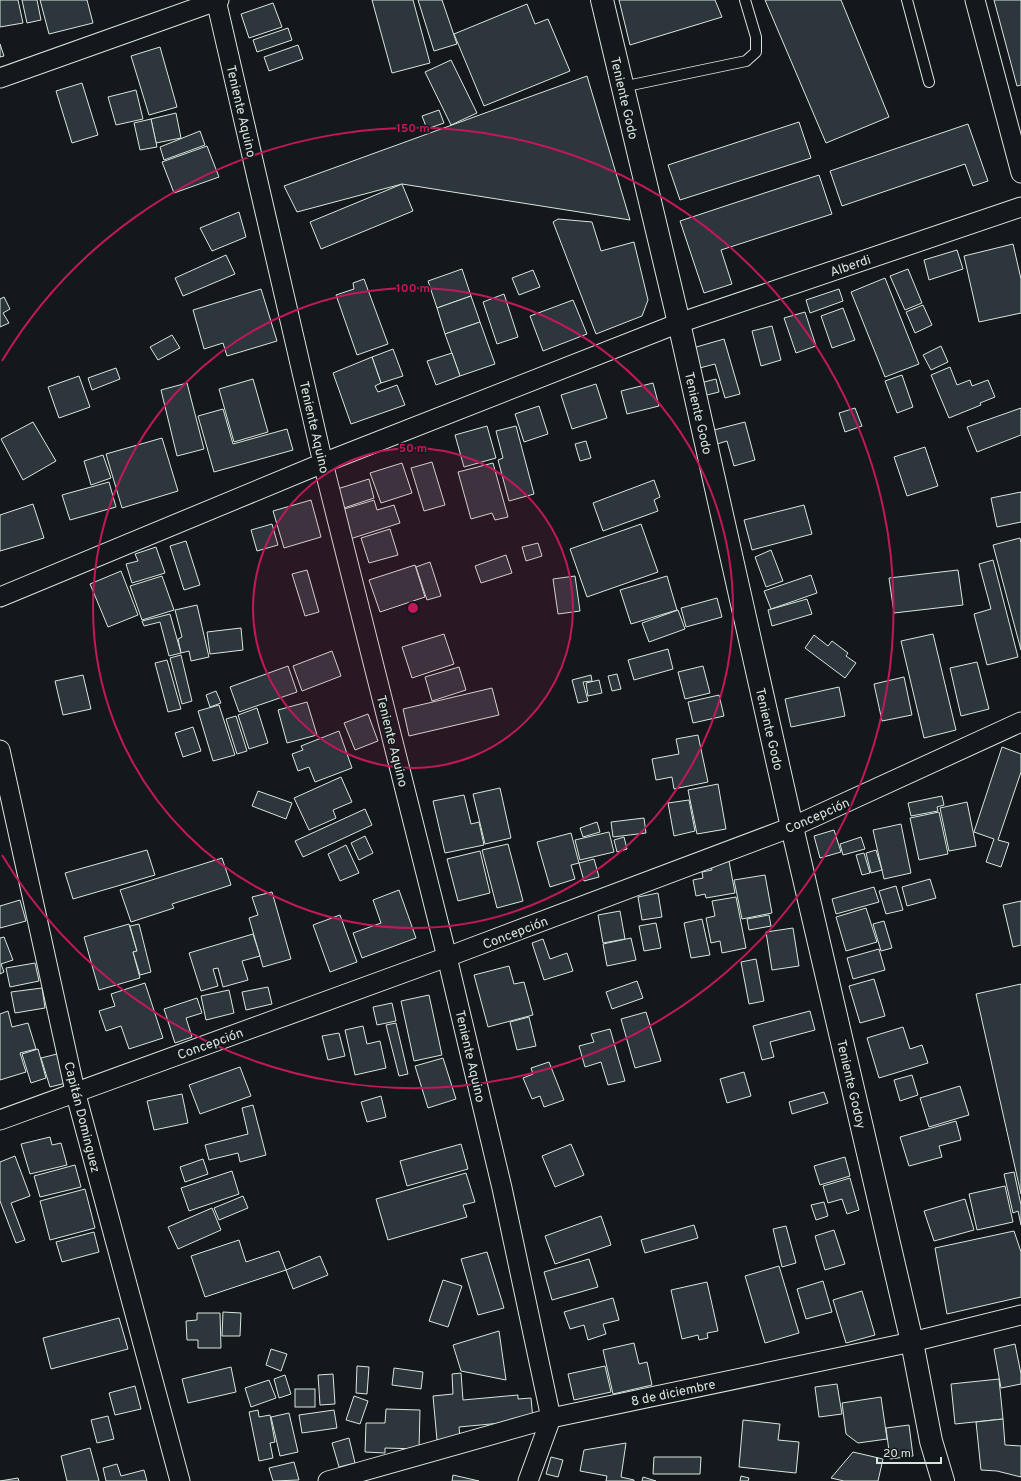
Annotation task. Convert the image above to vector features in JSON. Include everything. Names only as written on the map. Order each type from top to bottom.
[{"type":"main road","name":"Teniente Godo","points":[[602,0],[679,323],[792,827]]},
{"type":"main road","name":"Teniente Godoy","points":[[792,827],[912,1342]]},
{"type":"main road","points":[[912,1342],[930,1441],[942,1481]]},
{"type":"street","points":[[0,78],[217,0]]},
{"type":"street","name":"Teniente Aquino","points":[[217,0],[323,463],[447,957],[502,1188],[551,1418]]},
{"type":"street","points":[[975,0],[1021,173]]},
{"type":"street","name":"Alberdi","points":[[0,597],[323,463],[679,323],[1021,207]]},
{"type":"street","name":"Concepción","points":[[0,1120],[447,957],[792,827],[1021,722]]},
{"type":"street","name":"Capitán Dominguez","points":[[0,750],[75,1092],[180,1481]]},
{"type":"street","name":"8 de diciembre","points":[[328,1481],[551,1418],[912,1342],[1021,1315]]},
{"type":"street","points":[[528,1481],[551,1418]]},
{"type":"lane","points":[[622,87],[746,61],[756,52],[756,37],[745,0]]},
{"type":"lane","points":[[907,0],[929,82]]},
{"type":"building","points":[[0,0],[18,0],[23,23],[0,27]]},
{"type":"building","points":[[22,0],[37,0],[41,20],[27,23]]},
{"type":"building","points":[[40,0],[87,0],[93,23],[49,34]]},
{"type":"building","points":[[372,0],[413,0],[430,63],[392,73]]},
{"type":"building","points":[[418,0],[442,0],[457,44],[434,51]]},
{"type":"building","points":[[619,0],[715,0],[722,17],[630,45]]},
{"type":"building","points":[[765,0],[841,0],[889,117],[826,143]]},
{"type":"building","points":[[994,0],[1021,0],[1021,85],[1017,86]]},
{"type":"building","points":[[273,3],[282,27],[249,38],[241,14]]},
{"type":"building","points":[[527,4],[535,24],[548,19],[570,71],[484,106],[454,34]]},
{"type":"building","points":[[288,28],[292,40],[257,52],[253,40]]},
{"type":"building","points":[[0,44],[4,56],[0,57]]},
{"type":"building","points":[[298,45],[303,59],[269,71],[264,57]]},
{"type":"building","points":[[160,47],[177,107],[149,115],[131,56]]},
{"type":"building","points":[[451,60],[477,113],[451,125],[425,72]]},
{"type":"building","points":[[587,76],[630,220],[402,184],[297,212],[284,186]]},
{"type":"building","points":[[82,83],[98,135],[72,143],[56,91]]},
{"type":"building","points":[[136,90],[143,119],[116,125],[108,97]]},
{"type":"building","points":[[439,110],[444,123],[427,129],[422,116]]},
{"type":"building","points":[[176,113],[181,138],[156,143],[151,119]]},
{"type":"building","points":[[151,119],[157,147],[140,150],[134,123]]},
{"type":"building","points":[[799,122],[811,158],[680,200],[668,165]]},
{"type":"building","points":[[968,124],[988,181],[973,186],[965,164],[842,206],[830,171]]},
{"type":"building","points":[[200,131],[205,145],[164,160],[160,147]]},
{"type":"building","points":[[207,146],[219,177],[174,193],[162,162]]},
{"type":"building","points":[[819,175],[832,214],[721,250],[732,284],[704,293],[680,221]]},
{"type":"building","points":[[402,184],[413,211],[321,249],[310,222]]},
{"type":"building","points":[[239,212],[246,237],[212,251],[200,228]]},
{"type":"building","points":[[558,219],[592,222],[601,251],[634,242],[648,300],[642,316],[596,334],[553,222]]},
{"type":"building","points":[[1013,244],[1021,279],[1021,313],[979,322],[964,256]]},
{"type":"building","points":[[957,250],[963,269],[929,280],[924,260]]},
{"type":"building","points":[[226,255],[235,274],[183,296],[175,278]]},
{"type":"building","points":[[462,269],[471,296],[437,308],[428,281]]},
{"type":"building","points":[[908,269],[922,303],[905,310],[890,276]]},
{"type":"building","points":[[533,270],[540,287],[519,295],[512,278]]},
{"type":"building","points":[[885,278],[919,364],[885,377],[851,292]]},
{"type":"building","points":[[364,279],[388,344],[357,355],[336,295],[354,289],[353,283]]},
{"type":"building","points":[[261,289],[277,341],[227,356],[223,343],[204,349],[193,310]]},
{"type":"building","points":[[839,289],[843,301],[810,313],[806,300]]},
{"type":"building","points":[[504,294],[518,337],[497,344],[483,302]]},
{"type":"building","points":[[471,296],[480,322],[445,334],[437,308]]},
{"type":"building","points":[[4,297],[10,309],[3,313],[9,323],[0,327],[0,299]]},
{"type":"building","points":[[573,300],[587,334],[543,351],[530,316]]},
{"type":"building","points":[[923,305],[932,325],[915,333],[906,312]]},
{"type":"building","points":[[843,308],[855,340],[832,348],[821,316]]},
{"type":"building","points":[[805,312],[816,346],[796,353],[784,318]]},
{"type":"building","points":[[480,322],[495,364],[460,376],[445,334]]},
{"type":"building","points":[[772,326],[781,360],[761,366],[752,331]]},
{"type":"building","points":[[172,335],[180,348],[158,360],[150,347]]},
{"type":"building","points":[[724,339],[740,394],[725,398],[715,364],[692,370],[686,350]]},
{"type":"building","points":[[941,346],[948,362],[931,370],[923,355]]},
{"type":"building","points":[[393,349],[403,376],[381,383],[372,357]]},
{"type":"building","points":[[452,353],[460,376],[436,385],[427,361]]},
{"type":"building","points":[[372,357],[381,383],[375,386],[378,392],[397,385],[405,405],[351,424],[333,373]]},
{"type":"building","points":[[950,367],[957,385],[970,380],[972,386],[988,380],[995,397],[980,403],[981,405],[949,418],[931,375]]},
{"type":"building","points":[[116,368],[120,379],[92,390],[88,378]]},
{"type":"building","points":[[902,375],[913,407],[897,413],[885,381]]},
{"type":"building","points":[[79,376],[90,407],[59,418],[48,387]]},
{"type":"building","points":[[253,379],[268,432],[234,442],[219,389]]},
{"type":"building","points":[[716,379],[719,392],[699,397],[696,384]]},
{"type":"building","points":[[187,383],[204,449],[177,456],[161,390]]},
{"type":"building","points":[[653,383],[659,406],[627,414],[621,391]]},
{"type":"building","points":[[596,384],[607,418],[572,429],[561,395]]},
{"type":"building","points":[[539,406],[548,434],[524,442],[515,414]]},
{"type":"building","points":[[855,408],[862,426],[845,432],[839,413]]},
{"type":"building","points":[[1021,408],[1021,435],[977,452],[967,427]]},
{"type":"building","points":[[223,409],[233,444],[287,429],[293,450],[214,472],[198,416]]},
{"type":"building","points":[[33,422],[56,461],[23,480],[1,439]]},
{"type":"building","points":[[745,422],[755,460],[734,466],[727,441],[717,444],[714,430]]},
{"type":"building","points":[[487,426],[496,458],[464,467],[455,435]]},
{"type":"building","points":[[516,426],[534,494],[509,501],[498,460],[503,458],[496,431]]},
{"type":"building","points":[[162,438],[178,491],[122,508],[106,454]]},
{"type":"building","points":[[586,441],[591,458],[580,461],[575,444]]},
{"type":"building","points":[[925,447],[938,486],[907,496],[894,457]]},
{"type":"building","points":[[103,455],[111,478],[91,485],[84,461]]},
{"type":"building","points":[[432,462],[445,505],[424,511],[411,468]]},
{"type":"building","points":[[402,463],[412,493],[381,503],[370,473]]},
{"type":"building","points":[[493,463],[508,517],[495,520],[492,513],[471,519],[458,472]]},
{"type":"building","points":[[369,479],[374,498],[341,509],[334,490]]},
{"type":"building","points":[[654,480],[660,497],[654,500],[658,511],[603,531],[593,503]]},
{"type":"building","points":[[109,482],[116,507],[70,520],[62,495]]},
{"type":"building","points":[[1021,492],[1021,522],[997,527],[991,498]]},
{"type":"building","points":[[311,500],[321,537],[284,548],[273,511]]},
{"type":"building","points":[[374,500],[377,510],[394,505],[400,523],[350,539],[341,510]]},
{"type":"building","points":[[33,504],[44,538],[0,551],[0,515]]},
{"type":"building","points":[[804,505],[812,534],[752,550],[744,520]]},
{"type":"building","points":[[272,524],[278,545],[257,551],[251,530]]},
{"type":"building","points":[[641,524],[658,572],[587,597],[570,549]]},
{"type":"building","points":[[390,529],[398,555],[369,563],[361,538]]},
{"type":"building","points":[[1020,538],[1021,543],[1021,650],[993,545]]},
{"type":"building","points":[[186,541],[200,585],[184,590],[170,546]]},
{"type":"building","points":[[538,543],[542,556],[526,561],[522,547]]},
{"type":"building","points":[[156,547],[165,573],[132,583],[126,564],[138,561],[135,554]]},
{"type":"building","points":[[771,550],[783,581],[766,587],[755,557]]},
{"type":"building","points":[[506,555],[512,573],[481,583],[475,566]]},
{"type":"building","points":[[993,560],[1018,657],[987,665],[974,614],[991,609],[979,564]]},
{"type":"building","points":[[430,562],[441,596],[427,600],[416,567]]},
{"type":"building","points":[[415,565],[425,597],[380,612],[369,580]]},
{"type":"building","points":[[307,570],[319,612],[305,616],[292,574]]},
{"type":"building","points":[[958,570],[963,605],[894,613],[889,578]]},
{"type":"building","points":[[121,571],[138,615],[108,627],[90,584]]},
{"type":"building","points":[[811,575],[817,593],[771,609],[764,591]]},
{"type":"building","points":[[162,576],[174,610],[142,620],[130,586]]},
{"type":"building","points":[[575,576],[580,611],[558,614],[553,579]]},
{"type":"building","points":[[667,576],[677,610],[631,624],[620,590]]},
{"type":"building","points":[[717,598],[722,617],[686,627],[681,608]]},
{"type":"building","points":[[807,599],[812,614],[772,626],[768,610]]},
{"type":"building","points":[[197,605],[209,657],[191,661],[189,651],[181,653],[178,639],[182,637],[175,610]]},
{"type":"building","points":[[678,610],[685,629],[649,642],[642,623]]},
{"type":"building","points":[[170,614],[181,653],[169,656],[160,622],[144,626],[142,621]]},
{"type":"building","points":[[241,628],[243,650],[210,654],[207,632]]},
{"type":"building","points":[[444,634],[454,664],[412,678],[402,647]]},
{"type":"building","points":[[933,634],[956,730],[924,738],[901,641]]},
{"type":"building","points":[[814,635],[828,646],[832,641],[848,653],[846,656],[856,663],[845,678],[805,648]]},
{"type":"building","points":[[668,649],[673,669],[634,680],[628,660]]},
{"type":"building","points":[[332,651],[341,676],[302,691],[293,666]]},
{"type":"building","points":[[181,655],[192,701],[182,704],[170,658]]},
{"type":"building","points":[[167,660],[181,709],[168,712],[155,663]]},
{"type":"building","points":[[977,662],[989,709],[961,716],[950,668]]},
{"type":"building","points":[[288,666],[297,692],[239,712],[230,687]]},
{"type":"building","points":[[703,666],[710,693],[685,699],[678,672]]},
{"type":"building","points":[[459,667],[466,690],[432,701],[425,677]]},
{"type":"building","points":[[617,674],[621,689],[612,691],[608,676]]},
{"type":"building","points":[[83,675],[91,709],[63,715],[55,681]]},
{"type":"building","points":[[591,675],[592,681],[583,682],[588,701],[578,703],[572,680]]},
{"type":"building","points":[[904,677],[912,715],[882,721],[874,684]]},
{"type":"building","points":[[599,680],[602,693],[588,696],[586,683]]},
{"type":"building","points":[[839,687],[845,716],[791,727],[785,699]]},
{"type":"building","points":[[492,688],[499,715],[409,736],[403,709]]},
{"type":"building","points":[[216,691],[221,703],[210,707],[206,695]]},
{"type":"building","points":[[719,695],[724,716],[693,723],[688,702]]},
{"type":"building","points":[[307,702],[317,735],[287,743],[278,710]]},
{"type":"building","points":[[219,705],[235,755],[213,761],[198,711]]},
{"type":"building","points":[[257,708],[268,743],[249,749],[238,715]]},
{"type":"building","points":[[368,714],[378,741],[355,750],[344,723]]},
{"type":"building","points":[[236,716],[247,751],[237,754],[226,719]]},
{"type":"building","points":[[193,727],[201,751],[183,757],[175,733]]},
{"type":"building","points":[[339,731],[352,768],[315,782],[309,767],[298,771],[292,754],[303,750],[301,746]]},
{"type":"building","points":[[698,735],[708,782],[674,789],[672,777],[656,780],[652,759],[679,754],[676,739]]},
{"type":"building","points":[[1002,747],[1021,754],[1021,772],[998,840],[1009,843],[1001,867],[986,862],[994,839],[974,832]]},
{"type":"building","points":[[341,777],[352,802],[333,810],[336,818],[309,830],[294,798]]},
{"type":"building","points":[[718,784],[726,829],[697,834],[688,790]]},
{"type":"building","points":[[500,788],[511,838],[485,844],[473,794]]},
{"type":"building","points":[[258,791],[292,803],[286,819],[252,806]]},
{"type":"building","points":[[464,795],[471,824],[479,822],[484,845],[445,853],[433,801]]},
{"type":"building","points":[[942,796],[944,805],[937,807],[938,811],[911,816],[908,803]]},
{"type":"building","points":[[689,800],[695,831],[674,836],[668,803]]},
{"type":"building","points":[[967,802],[976,846],[949,851],[940,808]]},
{"type":"building","points":[[365,809],[372,825],[303,857],[295,841]]},
{"type":"building","points":[[939,812],[948,854],[919,860],[910,818]]},
{"type":"building","points":[[644,818],[646,833],[613,837],[611,822]]},
{"type":"building","points":[[597,822],[600,832],[583,837],[580,828]]},
{"type":"building","points":[[901,824],[911,873],[884,879],[873,830]]},
{"type":"building","points":[[834,830],[841,852],[820,858],[814,836]]},
{"type":"building","points":[[609,832],[614,852],[580,860],[575,840]]},
{"type":"building","points":[[571,833],[579,863],[571,865],[575,879],[550,887],[537,842]]},
{"type":"building","points":[[365,836],[373,853],[359,860],[351,843]]},
{"type":"building","points":[[624,837],[627,849],[617,852],[614,840]]},
{"type":"building","points":[[861,837],[865,849],[843,855],[840,844]]},
{"type":"building","points":[[508,844],[523,901],[497,908],[482,850]]},
{"type":"building","points":[[346,845],[359,873],[340,881],[328,854]]},
{"type":"building","points":[[147,850],[155,875],[73,899],[65,873]]},
{"type":"building","points":[[876,850],[882,870],[871,873],[866,853]]},
{"type":"building","points":[[480,851],[490,893],[458,901],[447,859]]},
{"type":"building","points":[[864,853],[870,873],[862,875],[856,855]]},
{"type":"building","points":[[222,858],[231,885],[172,904],[174,908],[131,922],[120,890]]},
{"type":"building","points":[[594,859],[599,877],[584,881],[579,863]]},
{"type":"building","points":[[729,861],[735,893],[706,898],[705,894],[696,896],[693,880],[703,878],[702,872],[712,870],[711,865]]},
{"type":"building","points":[[765,875],[772,913],[742,919],[734,880]]},
{"type":"building","points":[[930,879],[936,898],[907,906],[902,887]]},
{"type":"building","points":[[896,886],[903,910],[886,914],[879,891]]},
{"type":"building","points":[[874,887],[879,902],[836,914],[832,899]]},
{"type":"building","points":[[399,890],[416,938],[362,958],[353,933],[381,923],[373,900]]},
{"type":"building","points":[[272,892],[291,959],[263,967],[249,918],[258,915],[252,897]]},
{"type":"building","points":[[658,893],[662,917],[642,920],[638,897]]},
{"type":"building","points":[[736,897],[746,948],[722,953],[720,941],[711,943],[706,918],[715,916],[712,901]]},
{"type":"building","points":[[20,900],[26,921],[0,928],[0,906]]},
{"type":"building","points":[[1021,901],[1021,945],[1013,947],[1003,905]]},
{"type":"building","points":[[866,908],[877,942],[846,951],[836,917]]},
{"type":"building","points":[[620,911],[625,939],[603,943],[598,915]]},
{"type":"building","points":[[340,915],[357,962],[330,972],[313,925]]},
{"type":"building","points":[[769,915],[771,926],[749,930],[747,919]]},
{"type":"building","points":[[702,919],[710,955],[691,958],[684,923]]},
{"type":"building","points":[[884,921],[892,948],[881,951],[873,924]]},
{"type":"building","points":[[656,923],[661,948],[644,951],[639,926]]},
{"type":"building","points":[[129,924],[137,951],[133,952],[140,978],[99,990],[84,937]]},
{"type":"building","points":[[139,924],[151,972],[140,975],[133,952],[137,951],[130,926]]},
{"type":"building","points":[[793,928],[799,966],[772,970],[766,932]]},
{"type":"building","points":[[253,934],[260,956],[242,961],[248,980],[223,987],[218,968],[213,969],[218,986],[201,991],[189,953]]},
{"type":"building","points":[[4,937],[13,960],[1,964],[4,972],[0,974],[0,938]]},
{"type":"building","points":[[631,938],[636,960],[607,966],[603,944]]},
{"type":"building","points":[[543,939],[550,959],[567,953],[573,971],[544,980],[532,943]]},
{"type":"building","points":[[879,949],[885,970],[853,979],[847,958]]},
{"type":"building","points":[[756,959],[764,1001],[749,1004],[741,962]]},
{"type":"building","points":[[35,963],[39,981],[10,987],[6,968]]},
{"type":"building","points":[[509,966],[514,984],[524,982],[533,1015],[488,1027],[474,975]]},
{"type":"building","points":[[874,979],[885,1016],[860,1023],[849,986]]},
{"type":"building","points":[[637,981],[643,998],[612,1009],[606,992]]},
{"type":"building","points":[[145,983],[163,1038],[129,1049],[121,1026],[106,1031],[99,1011],[115,1006],[111,994]]},
{"type":"building","points":[[1021,984],[1021,1194],[976,994]]},
{"type":"building","points":[[268,987],[272,1004],[246,1010],[242,992]]},
{"type":"building","points":[[42,988],[45,1008],[15,1013],[11,992]]},
{"type":"building","points":[[229,990],[234,1013],[206,1020],[201,996]]},
{"type":"building","points":[[429,995],[442,1055],[414,1061],[401,1001]]},
{"type":"building","points":[[197,998],[202,1013],[186,1018],[192,1037],[175,1043],[164,1009]]},
{"type":"building","points":[[392,1003],[396,1021],[377,1025],[373,1007]]},
{"type":"building","points":[[8,1011],[12,1027],[28,1023],[36,1049],[20,1053],[26,1072],[0,1080],[0,1014]]},
{"type":"building","points":[[810,1011],[815,1030],[770,1042],[774,1057],[762,1060],[753,1026]]},
{"type":"building","points":[[646,1012],[661,1061],[635,1068],[621,1019]]},
{"type":"building","points":[[529,1017],[536,1046],[517,1050],[510,1022]]},
{"type":"building","points":[[396,1023],[408,1074],[399,1076],[386,1025]]},
{"type":"building","points":[[363,1026],[367,1044],[380,1041],[386,1068],[355,1075],[345,1030]]},
{"type":"building","points":[[903,1027],[910,1049],[922,1045],[928,1063],[879,1078],[867,1038]]},
{"type":"building","points":[[610,1029],[625,1081],[608,1085],[601,1062],[585,1067],[579,1046],[594,1042],[591,1034]]},
{"type":"building","points":[[339,1033],[345,1056],[328,1060],[322,1036]]},
{"type":"building","points":[[38,1049],[46,1078],[31,1083],[22,1054]]},
{"type":"building","points":[[57,1054],[66,1083],[50,1087],[41,1058]]},
{"type":"building","points":[[443,1058],[456,1099],[428,1108],[415,1066]]},
{"type":"building","points":[[549,1062],[564,1100],[544,1107],[540,1096],[532,1099],[523,1078],[533,1074],[531,1068]]},
{"type":"building","points":[[240,1067],[251,1096],[200,1114],[189,1085]]},
{"type":"building","points":[[744,1072],[751,1096],[727,1103],[720,1079]]},
{"type":"building","points":[[912,1075],[918,1095],[900,1101],[894,1080]]},
{"type":"building","points":[[960,1086],[969,1115],[929,1127],[920,1098]]},
{"type":"building","points":[[824,1092],[828,1103],[792,1114],[789,1102]]},
{"type":"building","points":[[182,1094],[188,1123],[154,1130],[147,1101]]},
{"type":"building","points":[[381,1096],[386,1117],[367,1122],[361,1102]]},
{"type":"building","points":[[253,1105],[266,1155],[240,1162],[238,1153],[209,1160],[205,1145],[248,1134],[242,1108]]},
{"type":"building","points":[[956,1121],[961,1140],[939,1146],[942,1157],[909,1166],[900,1137]]},
{"type":"building","points":[[50,1137],[52,1145],[61,1143],[67,1165],[30,1174],[21,1144]]},
{"type":"building","points":[[461,1144],[468,1169],[407,1186],[400,1161]]},
{"type":"building","points":[[571,1144],[584,1175],[555,1187],[542,1156]]},
{"type":"building","points":[[15,1156],[30,1196],[11,1203],[25,1240],[16,1243],[0,1201],[0,1162]]},
{"type":"building","points":[[845,1157],[850,1176],[820,1185],[814,1166]]},
{"type":"building","points":[[203,1159],[208,1174],[185,1182],[180,1167]]},
{"type":"building","points":[[75,1165],[81,1187],[40,1197],[34,1176]]},
{"type":"building","points":[[232,1171],[239,1194],[189,1211],[181,1188]]},
{"type":"building","points":[[1014,1172],[1021,1205],[1021,1225],[1018,1211],[1013,1213],[1004,1174]]},
{"type":"building","points":[[466,1173],[475,1202],[463,1205],[467,1217],[388,1240],[376,1199]]},
{"type":"building","points":[[850,1178],[859,1210],[847,1214],[842,1199],[828,1203],[823,1186]]},
{"type":"building","points":[[1005,1186],[1013,1222],[977,1230],[969,1194]]},
{"type":"building","points":[[85,1189],[95,1228],[50,1240],[40,1201]]},
{"type":"building","points":[[243,1196],[248,1208],[219,1220],[214,1208]]},
{"type":"building","points":[[965,1199],[974,1230],[934,1241],[924,1211]]},
{"type":"building","points":[[824,1202],[828,1216],[816,1220],[811,1205]]},
{"type":"building","points":[[212,1208],[221,1230],[178,1249],[168,1227]]},
{"type":"building","points":[[601,1216],[611,1245],[555,1264],[545,1236]]},
{"type":"building","points":[[694,1225],[698,1238],[645,1253],[641,1240]]},
{"type":"building","points":[[786,1226],[796,1263],[782,1267],[773,1229]]},
{"type":"building","points":[[834,1230],[845,1264],[825,1270],[815,1236]]},
{"type":"building","points":[[1014,1231],[1021,1252],[1021,1297],[947,1314],[935,1248]]},
{"type":"building","points":[[94,1232],[99,1252],[62,1262],[56,1242]]},
{"type":"building","points":[[239,1240],[246,1262],[279,1251],[286,1270],[205,1297],[191,1256]]},
{"type":"building","points":[[487,1252],[504,1308],[478,1315],[461,1259]]},
{"type":"building","points":[[320,1256],[328,1275],[293,1289],[286,1270]]},
{"type":"building","points":[[589,1259],[598,1287],[552,1300],[544,1272]]},
{"type":"building","points":[[779,1266],[799,1333],[765,1343],[745,1276]]},
{"type":"building","points":[[443,1280],[462,1286],[448,1327],[429,1321]]},
{"type":"building","points":[[823,1281],[832,1312],[806,1319],[797,1289]]},
{"type":"building","points":[[707,1282],[718,1331],[707,1333],[708,1338],[699,1340],[698,1335],[682,1339],[671,1290]]},
{"type":"building","points":[[862,1291],[875,1335],[846,1343],[833,1300]]},
{"type":"building","points":[[613,1298],[619,1320],[603,1324],[606,1334],[588,1340],[584,1325],[570,1329],[564,1312]]},
{"type":"building","points":[[223,1312],[241,1313],[240,1336],[222,1336]]},
{"type":"building","points":[[197,1313],[220,1313],[221,1348],[198,1348],[198,1340],[187,1340],[186,1321],[197,1320]]},
{"type":"building","points":[[119,1318],[128,1349],[51,1369],[43,1338]]},
{"type":"building","points":[[499,1331],[506,1380],[461,1371],[453,1345]]},
{"type":"building","points":[[634,1343],[639,1364],[647,1362],[652,1385],[613,1394],[603,1350]]},
{"type":"building","points":[[1015,1344],[1021,1374],[1021,1384],[1001,1388],[994,1349]]},
{"type":"building","points":[[271,1349],[287,1354],[281,1371],[266,1365]]},
{"type":"building","points":[[357,1366],[369,1367],[367,1394],[356,1393]]},
{"type":"building","points":[[605,1366],[611,1392],[574,1400],[568,1374]]},
{"type":"building","points":[[231,1367],[236,1392],[188,1403],[182,1379]]},
{"type":"building","points":[[394,1368],[423,1372],[421,1389],[392,1385]]},
{"type":"building","points":[[461,1373],[463,1400],[518,1395],[518,1399],[531,1398],[533,1420],[459,1427],[460,1438],[437,1440],[433,1396],[453,1394],[452,1374]]},
{"type":"building","points":[[333,1374],[335,1404],[320,1405],[318,1375]]},
{"type":"building","points":[[285,1375],[291,1394],[279,1398],[274,1379]]},
{"type":"building","points":[[999,1379],[1003,1419],[955,1424],[951,1384]]},
{"type":"building","points":[[269,1380],[276,1398],[251,1407],[245,1388]]},
{"type":"building","points":[[837,1384],[842,1414],[819,1417],[815,1387]]},
{"type":"building","points":[[135,1386],[141,1409],[115,1415],[109,1393]]},
{"type":"building","points":[[295,1389],[315,1389],[315,1407],[295,1407]]},
{"type":"building","points":[[354,1396],[368,1401],[360,1424],[346,1420]]},
{"type":"building","points":[[881,1397],[887,1439],[858,1443],[846,1434],[842,1403]]},
{"type":"building","points":[[386,1409],[420,1410],[419,1449],[385,1448],[385,1453],[365,1452],[366,1423],[385,1423]]},
{"type":"building","points":[[258,1410],[259,1417],[270,1415],[275,1442],[270,1443],[273,1458],[259,1461],[249,1412]]},
{"type":"building","points":[[334,1410],[337,1428],[302,1433],[299,1415]]},
{"type":"building","points":[[289,1413],[298,1452],[280,1456],[271,1417]]},
{"type":"building","points":[[108,1416],[114,1439],[97,1443],[91,1420]]},
{"type":"building","points":[[1003,1419],[1005,1445],[1021,1446],[1021,1477],[997,1471],[981,1470],[976,1422]]},
{"type":"building","points":[[743,1420],[780,1424],[778,1440],[799,1442],[796,1473],[739,1467]]},
{"type":"building","points":[[909,1425],[913,1456],[890,1459],[886,1428]]},
{"type":"building","points":[[349,1438],[355,1463],[339,1467],[332,1443]]},
{"type":"building","points":[[626,1443],[621,1477],[634,1481],[606,1481],[607,1476],[580,1471],[584,1450]]},
{"type":"building","points":[[90,1448],[99,1481],[67,1481],[61,1456]]},
{"type":"building","points":[[853,1452],[883,1459],[878,1481],[844,1481],[831,1478]]},
{"type":"building","points":[[551,1457],[563,1460],[558,1477],[546,1474]]},
{"type":"building","points":[[654,1457],[701,1457],[700,1474],[653,1474]]},
{"type":"building","points":[[294,1462],[299,1480],[273,1481],[269,1468]]},
{"type":"building","points":[[117,1464],[121,1476],[144,1470],[147,1481],[106,1481],[103,1468]]},
{"type":"building","points":[[453,1475],[479,1481],[452,1481]]},
{"type":"building","points":[[741,1476],[749,1478],[748,1481],[740,1481]]},
{"type":"building","points":[[643,1477],[656,1481],[642,1481]]},
{"type":"building","points":[[18,1478],[19,1481],[0,1481]]}]
